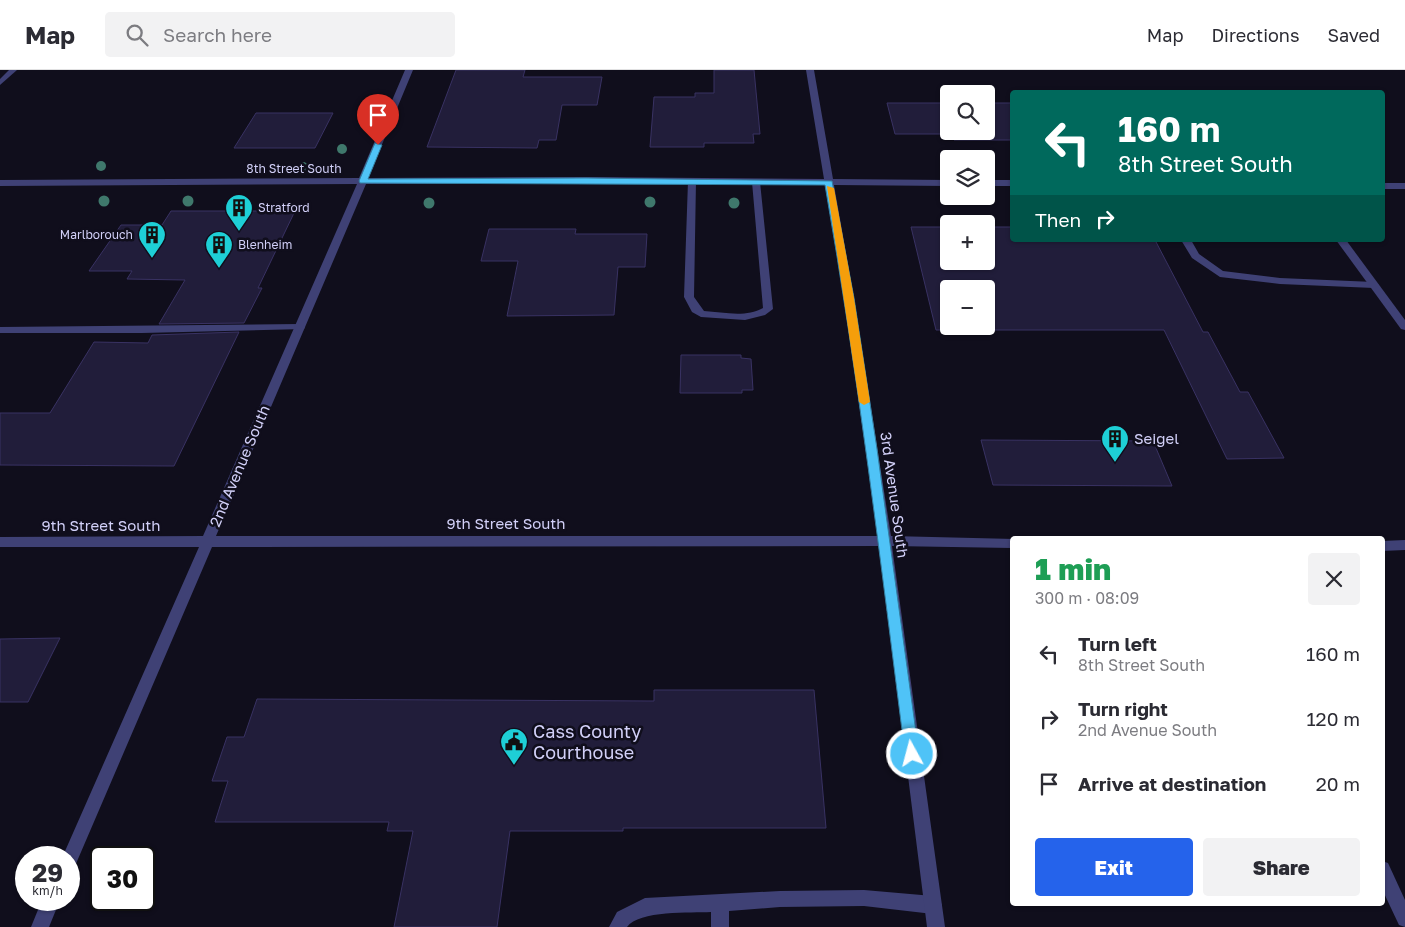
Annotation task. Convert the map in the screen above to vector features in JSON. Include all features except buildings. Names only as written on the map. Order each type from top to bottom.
[{"type":"street","points":[[0,82],[13,70]]},
{"type":"street","name":"2nd Avenue South","points":[[75,846],[208,542],[409,70]]},
{"type":"street","name":"3rd Avenue South","points":[[810,70],[851,306],[936,927]]},
{"type":"street","name":"8th Street South","points":[[0,183],[363,181],[940,183]]},
{"type":"street","points":[[692,181],[689,297],[696,310],[701,314],[747,316],[763,313],[768,309],[756,182]]},
{"type":"street","points":[[995,183],[1010,184]]},
{"type":"street","points":[[1385,186],[1405,186]]},
{"type":"street","points":[[1187,242],[1195,256],[1220,274],[1280,281],[1374,285]]},
{"type":"street","points":[[1342,242],[1405,327]]},
{"type":"street","points":[[0,330],[300,327]]},
{"type":"street","name":"9th Street South","points":[[0,542],[884,541],[1010,543]]},
{"type":"street","points":[[1385,546],[1405,545]]},
{"type":"street","points":[[1385,876],[1405,920]]},
{"type":"street","points":[[618,927],[623,918],[645,907],[780,899],[864,898],[933,905]]},
{"type":"street","points":[[720,903],[720,927]]},
{"type":"street","points":[[40,927],[47,911]]},
{"type":"slow traffic","points":[[830,188],[849,298],[864,402]]},
{"type":"place","name":"Stratford","points":[[239,232]]},
{"type":"place","name":"Marlborouch","points":[[152,259]]},
{"type":"place","name":"Blenheim","points":[[219,269]]},
{"type":"place","name":"Seigel","points":[[1115,463]]},
{"type":"place","name":"Cass County Courthouse","points":[[514,766]]},
{"type":"route","points":[[378,145],[363,181],[829,182],[872,449],[912,754]]}]
